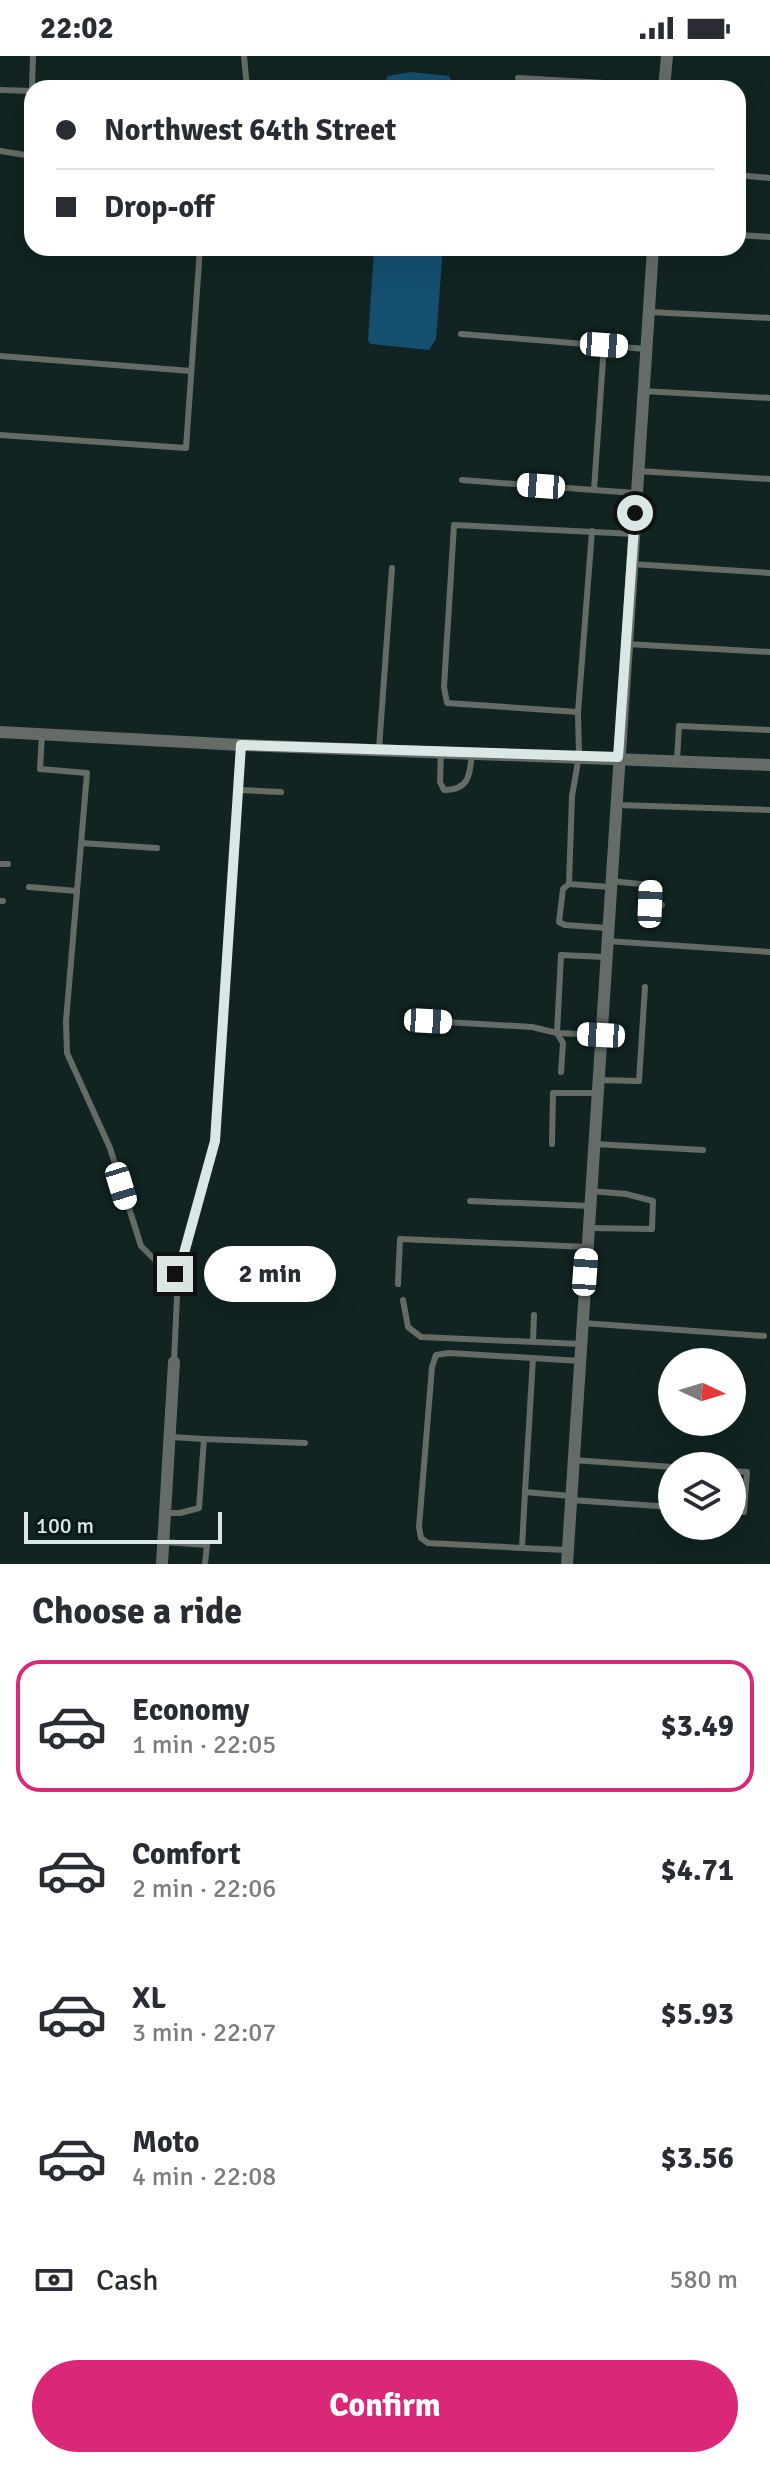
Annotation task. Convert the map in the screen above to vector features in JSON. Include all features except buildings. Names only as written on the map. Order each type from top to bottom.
[{"type":"street","points":[[665,80],[667,56]]},
{"type":"street","points":[[567,1564],[652,256]]},
{"type":"street","points":[[0,732],[241,745],[770,765]]},
{"type":"street","points":[[162,1564],[174,1362]]},
{"type":"lane","points":[[32,80],[33,56]]},
{"type":"lane","points":[[244,56],[246,80]]},
{"type":"lane","points":[[518,78],[550,80]]},
{"type":"lane","points":[[0,90],[24,89]]},
{"type":"lane","points":[[0,151],[24,155]]},
{"type":"lane","points":[[746,176],[770,178]]},
{"type":"lane","points":[[746,236],[770,237]]},
{"type":"lane","points":[[0,435],[186,448],[199,256]]},
{"type":"lane","points":[[649,312],[770,318]]},
{"type":"lane","points":[[461,334],[646,349]]},
{"type":"lane","points":[[594,490],[604,345]]},
{"type":"lane","points":[[0,356],[191,371]]},
{"type":"lane","points":[[643,391],[770,398]]},
{"type":"lane","points":[[638,471],[770,479]]},
{"type":"lane","points":[[462,480],[637,493]]},
{"type":"lane","points":[[578,712],[447,703],[444,687],[454,525],[634,534]]},
{"type":"lane","points":[[569,884],[572,796],[579,756],[578,712],[592,531]]},
{"type":"lane","points":[[632,564],[770,573]]},
{"type":"lane","points":[[379,749],[392,568]]},
{"type":"lane","points":[[626,644],[770,652]]},
{"type":"lane","points":[[677,760],[679,726],[770,730]]},
{"type":"lane","points":[[42,734],[40,769],[87,773],[66,1021],[67,1053],[110,1148],[141,1246],[160,1265],[178,1275]]},
{"type":"lane","points":[[174,1362],[178,1275],[215,1141],[241,745]]},
{"type":"lane","points":[[441,751],[440,782],[444,790],[463,786],[469,779],[472,752]]},
{"type":"lane","points":[[238,790],[281,792]]},
{"type":"lane","points":[[615,805],[770,810]]},
{"type":"lane","points":[[81,843],[157,848]]},
{"type":"lane","points":[[662,905],[650,904],[651,885],[569,884],[563,889],[559,922],[607,935],[770,952]]},
{"type":"lane","points":[[29,887],[77,891]]},
{"type":"lane","points":[[561,1072],[563,1043],[557,1033],[561,955],[605,957]]},
{"type":"lane","points":[[552,1144],[553,1093],[639,1081],[645,987]]},
{"type":"lane","points":[[428,1021],[532,1027],[557,1033],[601,1035]]},
{"type":"lane","points":[[594,1144],[703,1150]]},
{"type":"lane","points":[[588,1228],[652,1229],[653,1201],[626,1194],[591,1191]]},
{"type":"lane","points":[[470,1201],[590,1206]]},
{"type":"lane","points":[[398,1284],[400,1239],[587,1247]]},
{"type":"lane","points":[[403,1300],[408,1327],[421,1337],[581,1344]]},
{"type":"lane","points":[[533,1341],[534,1315]]},
{"type":"lane","points":[[582,1323],[764,1336]]},
{"type":"lane","points":[[568,1550],[428,1543],[421,1538],[419,1527],[432,1367],[436,1355],[449,1353],[580,1361]]},
{"type":"lane","points":[[522,1548],[533,1358]]},
{"type":"lane","points":[[170,1437],[305,1443]]},
{"type":"lane","points":[[165,1513],[199,1508],[204,1439]]},
{"type":"lane","points":[[573,1460],[658,1466]]},
{"type":"lane","points":[[525,1492],[658,1506]]},
{"type":"lane","points":[[164,1542],[207,1545],[205,1564]]},
{"type":"water","points":[[410,72],[449,76],[451,80],[386,80],[387,76]]},
{"type":"water","points":[[373,256],[442,256],[436,339],[429,350],[371,344],[368,341]]},
{"type":"route","points":[[175,1274],[178,1275],[215,1141],[241,745],[618,757],[635,513]]}]
